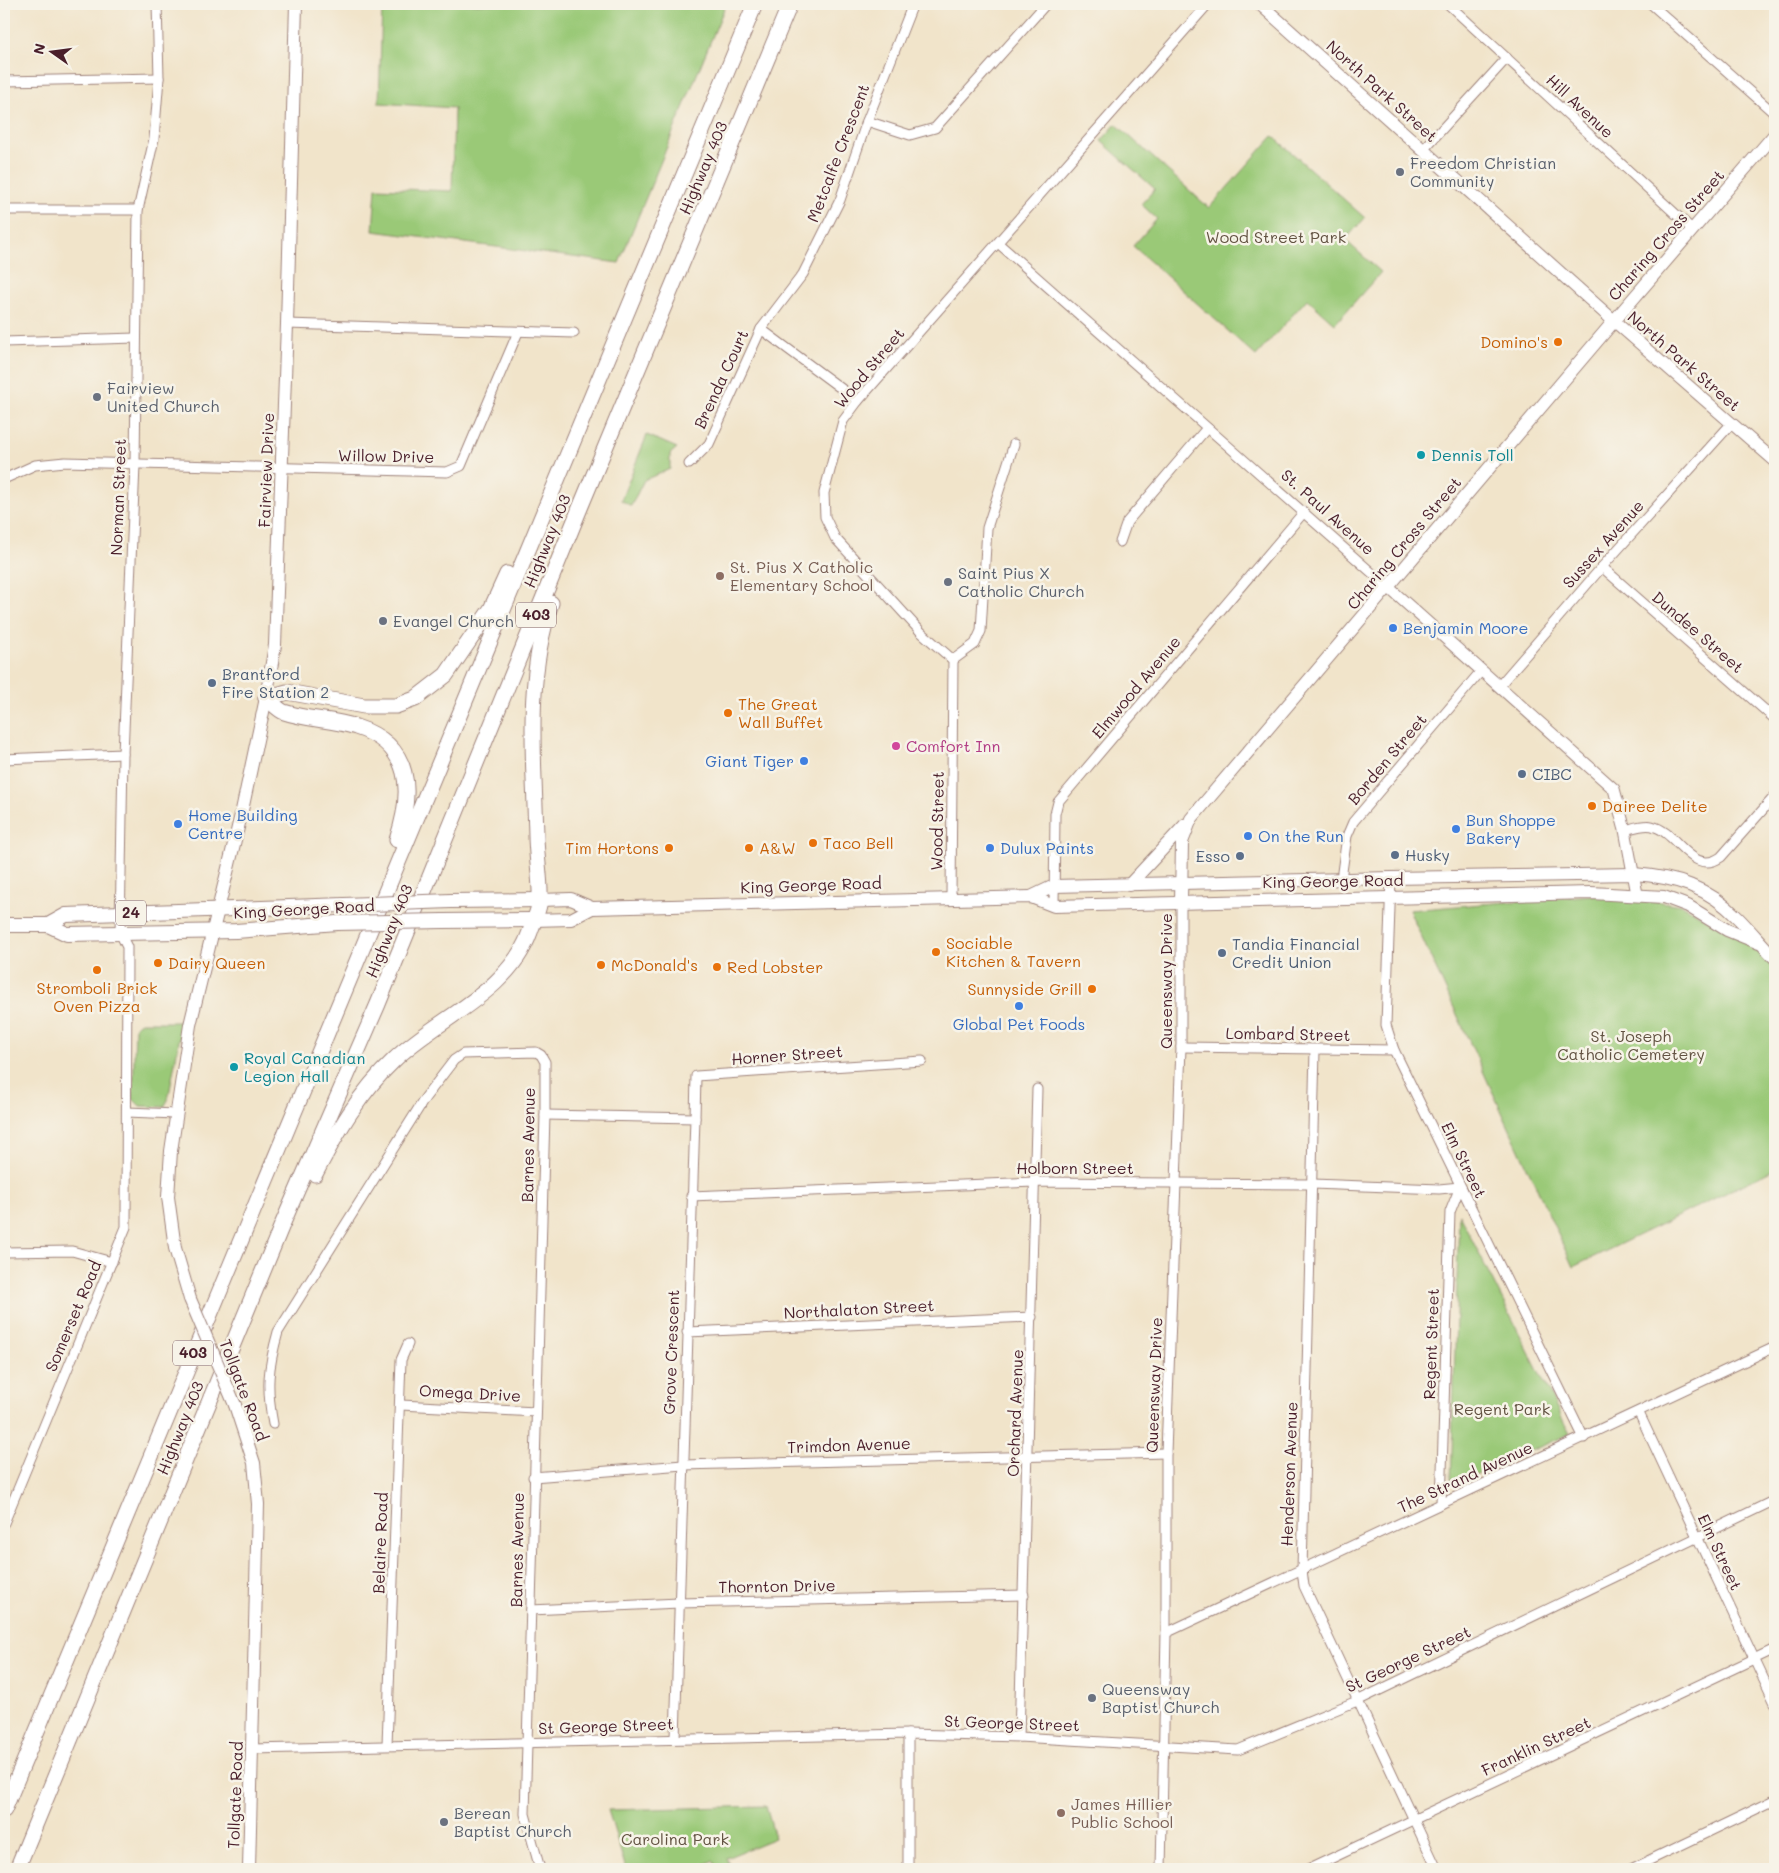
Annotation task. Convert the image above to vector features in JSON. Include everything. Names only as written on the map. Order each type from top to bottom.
[{"type":"highway","name":"Highway 403","points":[[4,1810],[755,4]]},
{"type":"highway","name":"Highway 403","points":[[17,1869],[282,1226],[378,1004],[580,508],[790,4]]},
{"type":"highway","points":[[266,698],[287,692],[364,706],[396,706],[416,699],[446,675],[490,609],[544,497],[566,459]]},
{"type":"highway","points":[[282,1226],[298,1206],[333,1139],[365,1090],[395,1058],[494,984],[517,958],[530,934],[540,900],[536,862],[533,688],[543,627],[573,539],[580,508]]},
{"type":"highway","points":[[266,698],[283,712],[356,727],[380,738],[396,754],[407,780],[406,812],[388,869],[383,897]]},
{"type":"main road","name":"Fairview Drive","points":[[212,931],[241,815],[266,698],[275,636],[287,324],[296,4]]},
{"type":"main road","name":"North Park Street","points":[[1260,4],[1614,321]]},
{"type":"main road","name":"Charing Cross Street","points":[[1181,902],[1182,842],[1191,819],[1775,134]]},
{"type":"main road","points":[[1129,885],[1191,819]]},
{"type":"main road","name":"King George Road","points":[[1031,897],[1054,886],[1634,874]]},
{"type":"main road","points":[[1634,874],[1661,876],[1690,884],[1738,917],[1759,943],[1775,958]]},
{"type":"main road","name":"King George Road","points":[[4,926],[48,924],[66,916],[451,901],[572,900],[592,908],[1031,897],[1054,906],[1390,897],[1637,894]]},
{"type":"main road","points":[[1637,894],[1664,897],[1688,906],[1727,930],[1759,943]]},
{"type":"main road","name":"King George Road","points":[[48,924],[66,934],[120,934],[212,931],[337,923],[571,919],[592,908]]},
{"type":"main road","name":"Tollgate Road","points":[[212,931],[190,1025],[176,1114],[168,1198],[174,1248],[190,1299],[235,1405],[254,1463],[258,1504],[249,1869]]},
{"type":"street","name":"Norman Street","points":[[120,934],[123,754],[135,465],[138,210],[154,139],[159,78],[158,4]]},
{"type":"street","name":"Metcalfe Crescent","points":[[761,329],[803,274],[840,200],[867,121],[913,4]]},
{"type":"street","points":[[867,121],[910,135],[935,128],[1046,4]]},
{"type":"street","name":"Wood Street","points":[[951,898],[953,660],[921,632],[835,538],[825,518],[824,493],[843,421],[858,401],[1208,4]]},
{"type":"street","name":"Hill Avenue","points":[[1448,4],[1648,191],[1693,230]]},
{"type":"street","points":[[1651,4],[1775,114]]},
{"type":"street","points":[[1423,150],[1507,58]]},
{"type":"street","points":[[4,81],[159,78]]},
{"type":"street","points":[[4,210],[138,210]]},
{"type":"street","name":"St. Paul Avenue","points":[[998,243],[1304,512],[1614,789],[1625,830],[1637,894]]},
{"type":"street","name":"North Park Street","points":[[1614,321],[1731,424],[1774,458]]},
{"type":"street","points":[[287,324],[574,333]]},
{"type":"street","points":[[761,329],[858,401]]},
{"type":"street","name":"Brenda Court","points":[[689,464],[708,444],[761,329]]},
{"type":"street","name":"Willow Drive","points":[[4,479],[35,465],[65,462],[447,472],[461,466],[518,332]]},
{"type":"street","points":[[4,342],[136,338]]},
{"type":"street","name":"Sussex Avenue","points":[[1499,686],[1602,566],[1731,424]]},
{"type":"street","points":[[1120,542],[1127,522],[1207,428]]},
{"type":"street","points":[[953,660],[975,644],[981,631],[987,528],[1014,444]]},
{"type":"street","name":"Elmwood Avenue","points":[[1054,906],[1055,814],[1058,802],[1304,512]]},
{"type":"street","name":"Dundee Street","points":[[1602,566],[1775,720]]},
{"type":"street","name":"Borden Street","points":[[1341,879],[1347,836],[1354,822],[1481,671]]},
{"type":"street","points":[[4,759],[123,754]]},
{"type":"street","points":[[1625,830],[1651,826],[1664,831],[1693,859],[1713,863],[1721,857],[1775,797]]},
{"type":"street","name":"Elm Street","points":[[1391,878],[1386,1025],[1394,1050],[1584,1438]]},
{"type":"street","name":"Queensway Drive","points":[[1161,1869],[1162,1745],[1166,1634],[1166,1453],[1181,1047],[1181,902]]},
{"type":"street","name":"Somerset Road","points":[[4,1523],[126,1227],[127,947],[120,934]]},
{"type":"street","name":"Lombard Street","points":[[1181,1047],[1394,1050]]},
{"type":"street","name":"Henderson Avenue","points":[[1315,1050],[1302,1570],[1304,1586],[1437,1869]]},
{"type":"street","name":"Barnes Avenue","points":[[273,1424],[268,1395],[269,1364],[278,1332],[425,1098],[454,1060],[463,1054],[536,1052],[541,1055],[545,1062],[545,1114],[534,1477],[529,1744],[525,1814],[540,1869]]},
{"type":"street","name":"Horner Street","points":[[695,1118],[696,1076],[922,1060]]},
{"type":"street","name":"Orchard Avenue","points":[[1019,1736],[1029,1455],[1037,1089]]},
{"type":"street","points":[[127,1112],[176,1114]]},
{"type":"street","points":[[545,1114],[695,1118]]},
{"type":"street","name":"Grove Crescent","points":[[675,1738],[695,1118]]},
{"type":"street","name":"Holborn Street","points":[[691,1196],[1034,1182],[1313,1184],[1439,1189],[1460,1187]]},
{"type":"street","name":"Regent Street","points":[[1441,1504],[1450,1212],[1460,1187]]},
{"type":"street","points":[[4,1252],[72,1251],[112,1262]]},
{"type":"street","name":"Northalaton Street","points":[[687,1332],[1032,1316]]},
{"type":"street","name":"Belaire Road","points":[[386,1745],[402,1360],[408,1344]]},
{"type":"street","name":"The Strand Avenue","points":[[1166,1634],[1775,1347]]},
{"type":"street","name":"Omega Drive","points":[[401,1405],[536,1412]]},
{"type":"street","name":"Elm Street","points":[[1639,1412],[1775,1703]]},
{"type":"street","name":"Trimdon Avenue","points":[[534,1477],[683,1465],[1166,1453]]},
{"type":"street","name":"St George Street","points":[[252,1749],[908,1734],[1019,1736],[1238,1750],[1357,1700],[1775,1500]]},
{"type":"street","name":"Thornton Drive","points":[[532,1610],[679,1603],[1024,1595]]},
{"type":"street","name":"Franklin Street","points":[[1309,1869],[1775,1650]]},
{"type":"street","points":[[908,1734],[908,1869]]},
{"type":"street","points":[[1631,1869],[1775,1800]]},
{"type":"green space","points":[[382,4],[726,4],[619,263],[373,231],[376,188],[452,191],[454,108],[379,103]]},
{"type":"green space","name":"Wood Street Park","points":[[1116,124],[1209,208],[1273,136],[1365,218],[1345,240],[1381,272],[1335,324],[1307,299],[1256,356],[1133,246],[1157,219],[1141,204],[1155,189],[1101,141]]},
{"type":"green space","points":[[647,435],[677,448],[670,454],[670,469],[644,480],[631,506],[621,500]]},
{"type":"green space","name":"St. Joseph Catholic Cemetery","points":[[1604,894],[1682,905],[1760,949],[1775,964],[1775,1169],[1573,1267],[1409,910]]},
{"type":"green space","points":[[141,1022],[181,1022],[182,1025],[168,1100],[164,1107],[140,1106],[133,1099],[135,1026]]},
{"type":"green space","name":"Regent Park","points":[[1459,1214],[1570,1434],[1451,1485]]},
{"type":"green space","name":"Carolina Park","points":[[766,1806],[775,1838],[726,1858],[731,1869],[718,1869],[713,1861],[692,1869],[626,1869],[608,1810]]},
{"type":"place","name":"Freedom Christian Community","points":[[1400,172]]},
{"type":"place","name":"Domino's","points":[[1558,342]]},
{"type":"place","name":"Fairview United Church","points":[[97,397]]},
{"type":"place","name":"Dennis Toll","points":[[1421,455]]},
{"type":"place","name":"St. Pius X Catholic Elementary School","points":[[720,576]]},
{"type":"place","name":"Saint Pius X Catholic Church","points":[[948,582]]},
{"type":"place","name":"Evangel Church","points":[[383,621]]},
{"type":"place","name":"Benjamin Moore","points":[[1393,628]]},
{"type":"place","name":"Brantford Fire Station 2","points":[[212,683]]},
{"type":"place","name":"The Great Wall Buffet","points":[[728,713]]},
{"type":"place","name":"Comfort Inn","points":[[896,746]]},
{"type":"place","name":"Giant Tiger","points":[[804,761]]},
{"type":"place","name":"CIBC","points":[[1522,774]]},
{"type":"place","name":"Dairee Delite","points":[[1592,806]]},
{"type":"place","name":"Home Building Centre","points":[[178,824]]},
{"type":"place","name":"Bun Shoppe Bakery","points":[[1456,829]]},
{"type":"place","name":"On the Run","points":[[1248,836]]},
{"type":"place","name":"Taco Bell","points":[[813,843]]},
{"type":"place","name":"Tim Hortons","points":[[669,848]]},
{"type":"place","name":"A&W","points":[[749,848]]},
{"type":"place","name":"Dulux Paints","points":[[990,848]]},
{"type":"place","name":"Husky","points":[[1395,855]]},
{"type":"place","name":"Esso","points":[[1240,856]]},
{"type":"place","name":"Sociable Kitchen & Tavern","points":[[936,952]]},
{"type":"place","name":"Tandia Financial Credit Union","points":[[1222,953]]},
{"type":"place","name":"Dairy Queen","points":[[158,963]]},
{"type":"place","name":"McDonald's","points":[[601,965]]},
{"type":"place","name":"Red Lobster","points":[[717,967]]},
{"type":"place","name":"Stromboli Brick Oven Pizza","points":[[97,970]]},
{"type":"place","name":"Sunnyside Grill","points":[[1092,989]]},
{"type":"place","name":"Global Pet Foods","points":[[1019,1006]]},
{"type":"place","name":"Royal Canadian Legion Hall","points":[[234,1067]]},
{"type":"place","name":"Queensway Baptist Church","points":[[1092,1698]]},
{"type":"place","name":"James Hillier Public School","points":[[1061,1813]]},
{"type":"place","name":"Berean Baptist Church","points":[[444,1822]]}]
